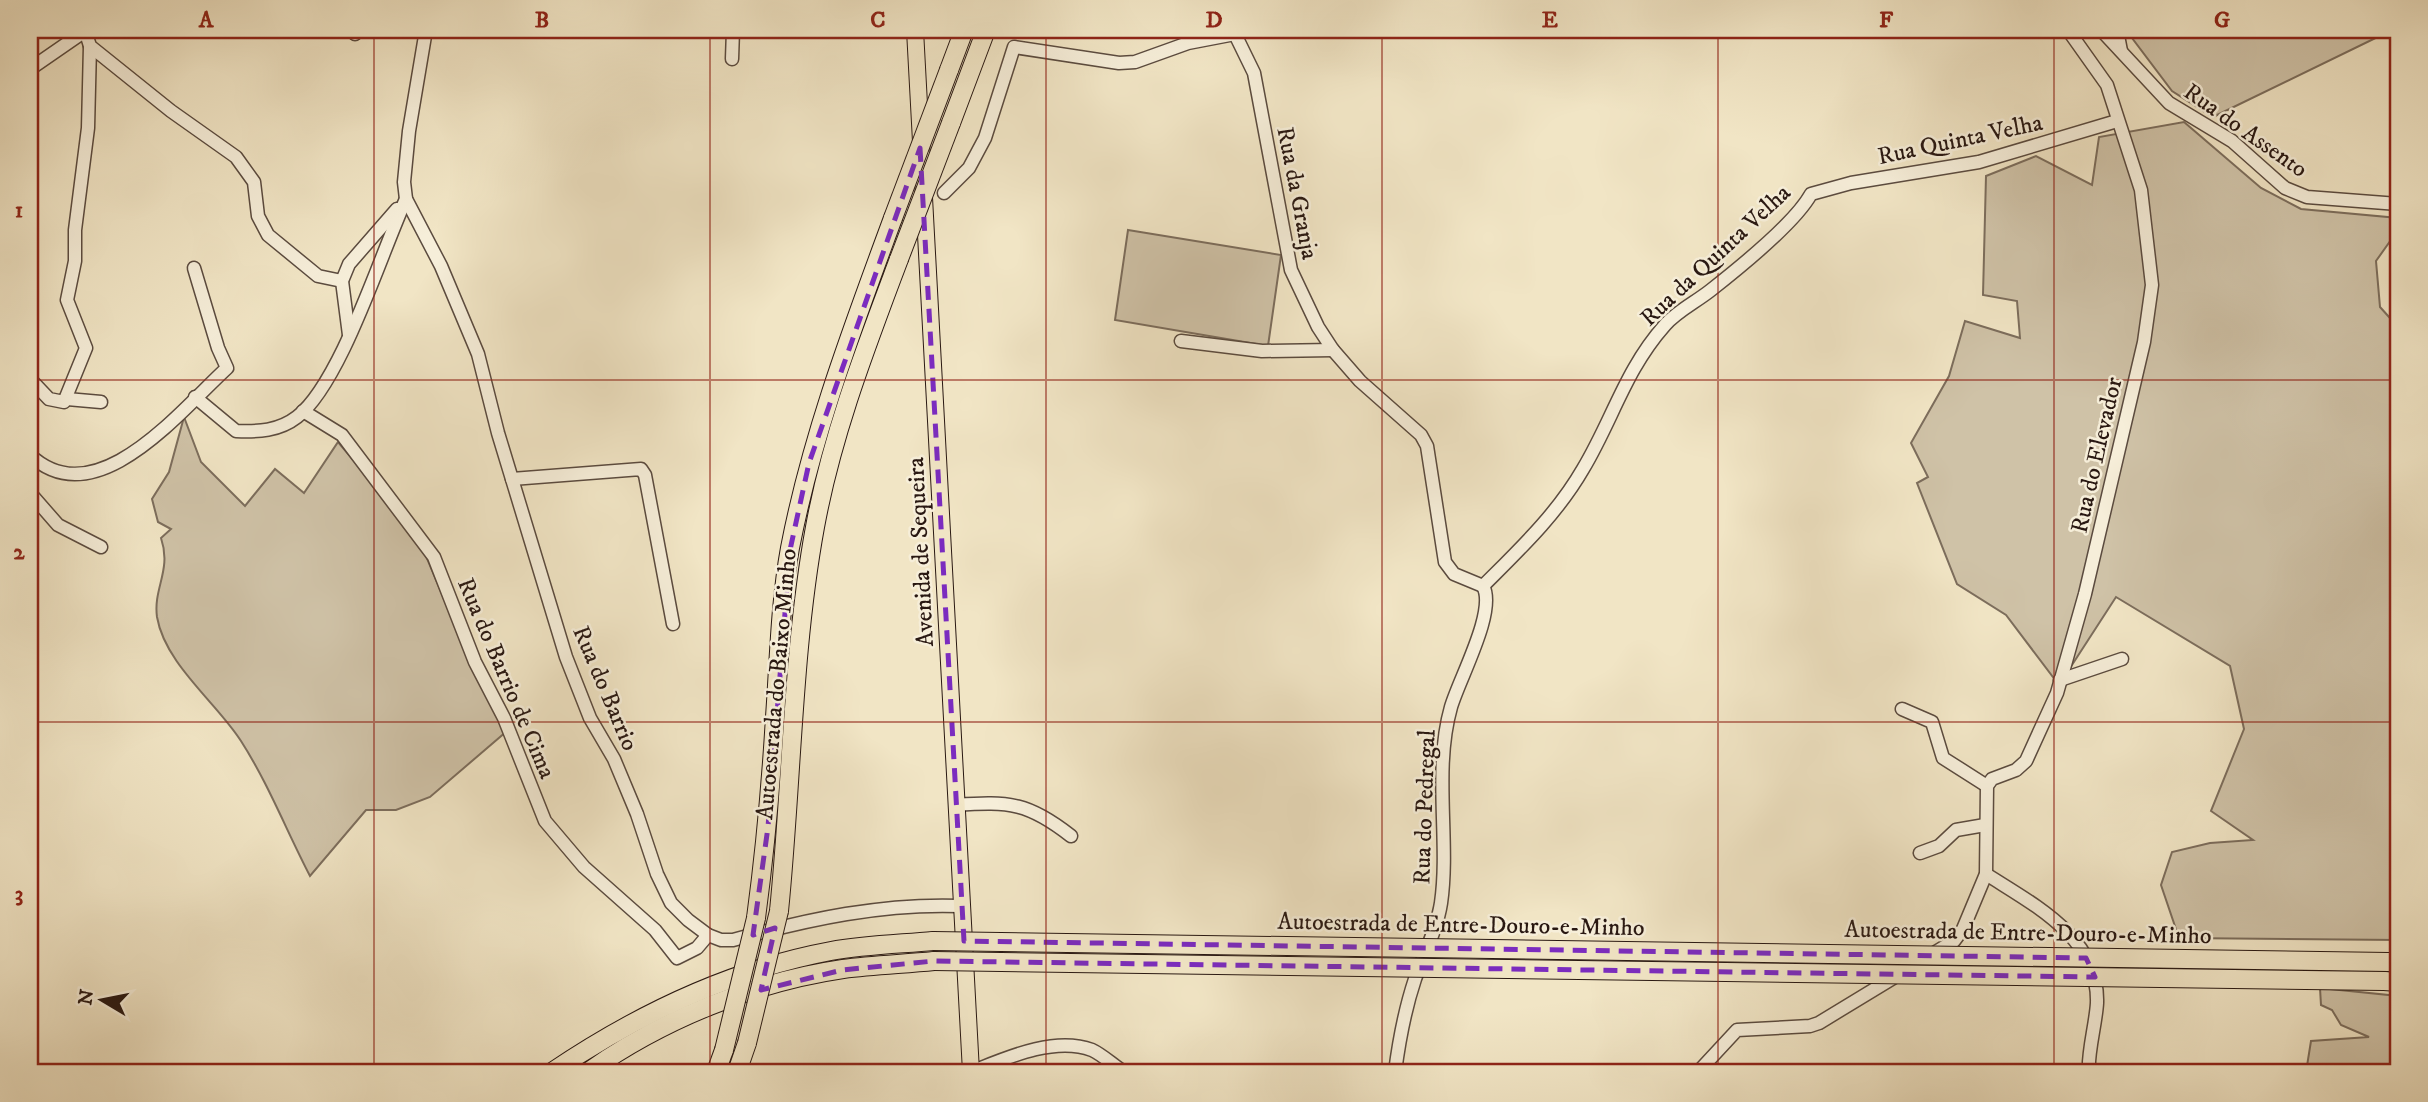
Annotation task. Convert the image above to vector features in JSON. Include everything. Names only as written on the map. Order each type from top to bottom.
[{"type":"highway","name":"Autoestrada do Baixo Minho","points":[[716,1072],[724,1050],[756,918],[768,827],[778,659],[790,550],[809,463],[833,381],[964,30]]},
{"type":"highway","name":"Autoestrada do Baixo Minho","points":[[737,1072],[747,1043],[779,911],[800,638],[815,527],[831,455],[851,389],[986,30]]},
{"type":"highway","name":"Autoestrada de Entre-Douro-e-Minho","points":[[552,1072],[644,1016],[722,979],[833,951],[933,941],[2394,962]]},
{"type":"highway","name":"Autoestrada de Entre-Douro-e-Minho","points":[[588,1072],[660,1029],[717,1004],[780,983],[842,970],[934,961],[2391,982]]},
{"type":"main road","name":"Avenida de Sequeira","points":[[915,30],[971,1072]]},
{"type":"street","points":[[30,69],[85,30],[90,46],[88,128],[75,230],[75,261],[66,300],[86,348],[67,399]]},
{"type":"street","points":[[195,397],[236,431],[257,432],[280,427],[303,411],[320,392],[349,335],[406,198],[404,182],[409,131],[426,30]]},
{"type":"street","points":[[733,30],[733,59]]},
{"type":"street","name":"Rua do Elevador","points":[[1987,786],[1992,779],[2016,770],[2026,761],[2060,680],[2085,594],[2141,355],[2152,285],[2141,190],[2107,85],[2068,30]]},
{"type":"street","name":"Rua do Assento","points":[[2101,30],[2169,103],[2232,141],[2285,188],[2307,197],[2398,204]]},
{"type":"street","points":[[2117,30],[2120,51]]},
{"type":"street","name":"Rua da Granja","points":[[944,194],[969,168],[985,138],[1014,47],[1119,63],[1135,62],[1188,43],[1234,32],[1254,73],[1291,270],[1333,350],[1360,381],[1421,435],[1427,446],[1445,562],[1454,575],[1483,586]]},
{"type":"street","points":[[90,46],[171,111],[236,157],[254,182],[258,216],[268,235],[318,276],[342,281]]},
{"type":"street","name":"Rua Quinta Velha","points":[[1811,194],[1851,183],[1979,162],[2118,121]]},
{"type":"street","name":"Rua da Quinta Velha","points":[[1483,586],[1505,568],[1560,504],[1584,468],[1637,358],[1667,323],[1736,268],[1804,207],[1811,194]]},
{"type":"street","points":[[349,335],[342,281],[349,264],[406,198]]},
{"type":"street","name":"Rua do Barrio","points":[[406,198],[441,265],[478,354],[512,480],[566,657],[590,718],[614,759],[638,814],[657,874],[671,903],[708,934]]},
{"type":"street","points":[[30,454],[41,465],[65,474],[87,475],[116,464],[153,437],[227,368],[218,348],[194,268]]},
{"type":"street","points":[[1181,341],[1262,351],[1333,350]]},
{"type":"street","points":[[30,379],[50,399],[57,402],[67,399],[100,402]]},
{"type":"street","name":"Rua do Barrio de Cima","points":[[303,411],[342,435],[434,557],[475,662],[504,718],[545,821],[584,867],[656,930],[677,958],[697,948],[708,934]]},
{"type":"street","points":[[512,480],[641,469],[645,475],[673,624]]},
{"type":"street","points":[[30,493],[58,525],[101,547]]},
{"type":"street","name":"Rua do Pedregal","points":[[1395,1072],[1411,994],[1441,904],[1440,820],[1447,729],[1454,697],[1485,613],[1487,598],[1483,586]]},
{"type":"street","points":[[2060,680],[2122,659]]},
{"type":"street","points":[[1706,1069],[1737,1030],[1810,1026],[1819,1023],[1954,941],[1971,913],[1986,874],[1987,786],[1944,758],[1932,722],[1902,709]]},
{"type":"street","points":[[956,805],[990,803],[1032,809],[1071,836]]},
{"type":"street","points":[[1920,853],[1938,846],[1955,830],[1985,825]]},
{"type":"street","points":[[1986,874],[2070,933],[2090,963],[2097,991],[2089,1072]]},
{"type":"street","points":[[708,934],[721,940],[733,940],[833,915],[900,906],[961,906]]},
{"type":"street","points":[[971,1072],[1020,1051],[1071,1048],[1093,1051],[1124,1072]]},
{"type":"highlighted area","points":[[920,148],[964,941],[2086,958],[2095,977],[934,961],[842,970],[761,990],[775,928],[753,935],[768,827],[790,550],[809,463]]},
{"type":"shaded area","points":[[2126,30],[2392,30],[2213,117],[2172,91]]},
{"type":"shaded area","points":[[2184,122],[2261,188],[2301,209],[2398,218],[2398,230],[2376,261],[2380,307],[2398,327],[2398,940],[2179,938],[2161,885],[2172,852],[2210,843],[2253,840],[2211,811],[2244,729],[2230,666],[2116,597],[2059,685],[2006,615],[1957,584],[1917,483],[1928,477],[1911,443],[1949,376],[1965,321],[2020,338],[2017,301],[1983,295],[1986,176],[2036,156],[2092,185],[2099,137]]},
{"type":"shaded area","points":[[1128,230],[1281,255],[1268,346],[1115,320]]},
{"type":"shaded area","points":[[184,417],[201,462],[245,506],[275,469],[304,493],[338,442],[383,495],[426,556],[474,670],[507,731],[430,797],[396,810],[366,810],[310,876],[251,757],[231,727],[170,651],[157,617],[157,597],[164,569],[161,538],[171,529],[158,522],[152,499],[169,472]]},
{"type":"shaded area","points":[[2320,988],[2398,996],[2398,1072],[2299,1072],[2307,1066],[2311,1041],[2369,1037],[2341,1025],[2332,1010],[2321,1005]]}]
